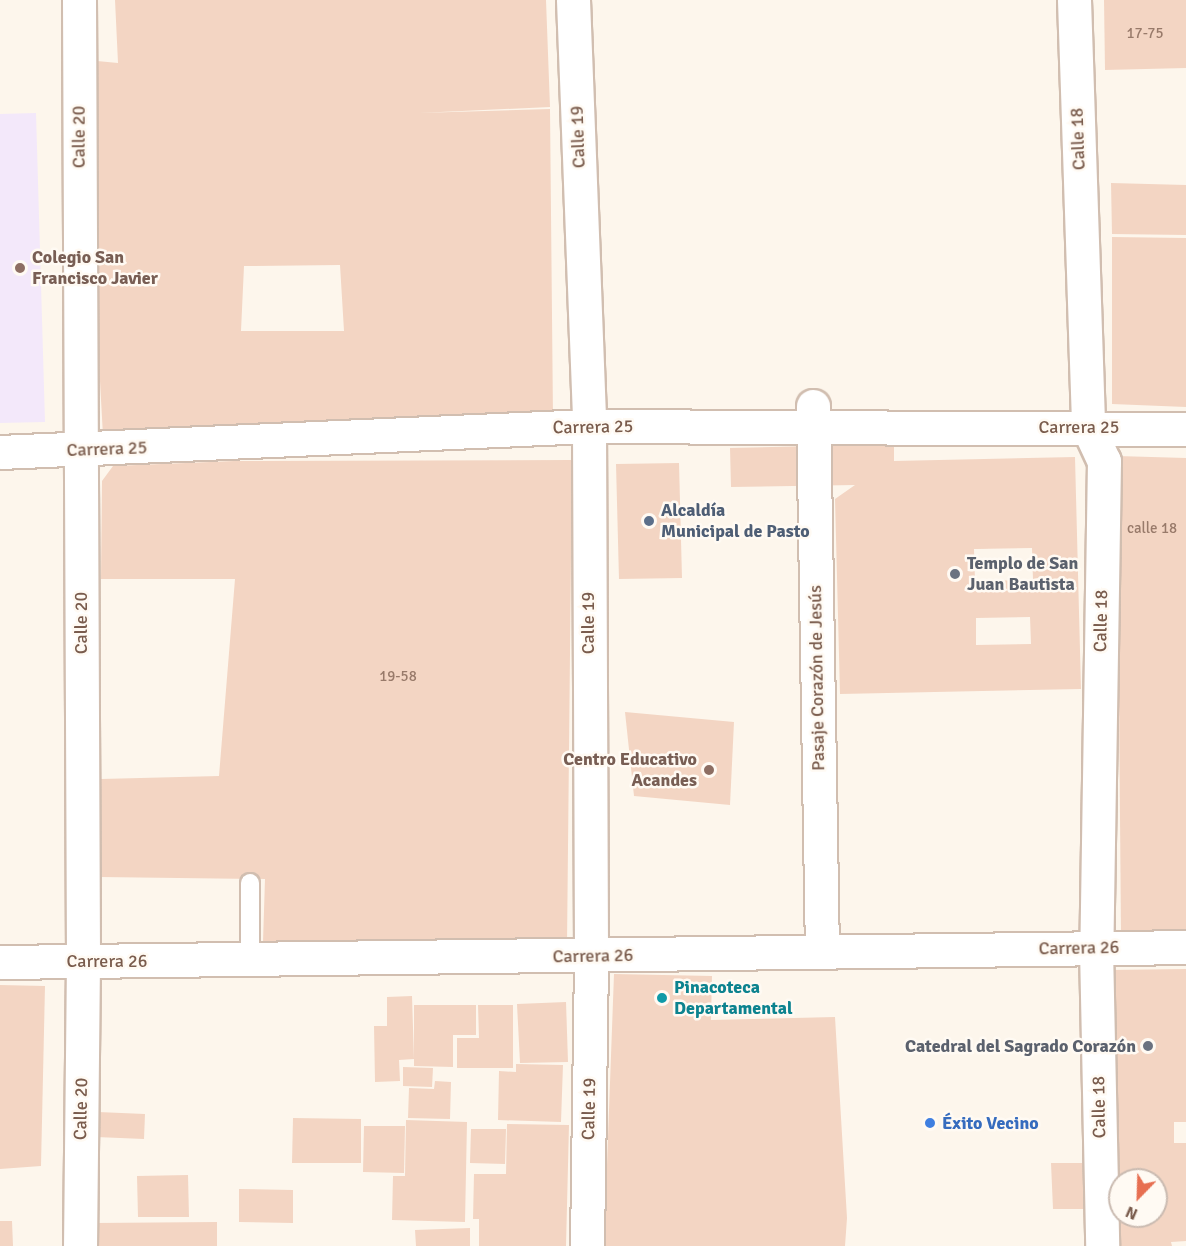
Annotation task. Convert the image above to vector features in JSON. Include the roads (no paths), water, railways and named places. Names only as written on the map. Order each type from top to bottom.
[{"type":"street","name":"Calle 20","points":[[79,0],[83,961],[80,1246]]},
{"type":"street","name":"Calle 19","points":[[573,0],[589,426],[591,956],[587,1246]]},
{"type":"street","name":"Calle 18","points":[[1074,0],[1088,427],[1104,461],[1096,948],[1102,1246]]},
{"type":"street","name":"Carrera 25","points":[[0,452],[81,451],[813,416],[1186,429]]},
{"type":"street","name":"Pasaje Corazón de Jesús","points":[[813,416],[822,952]]},
{"type":"street","name":"Carrera 26","points":[[0,962],[1186,947]]},
{"type":"lane","points":[[250,883],[250,960]]},
{"type":"place","name":"Colegio San Francisco Javier","points":[[20,268]]},
{"type":"place","name":"Alcaldía Municipal de Pasto","points":[[649,521]]},
{"type":"place","name":"Templo de San Juan Bautista","points":[[955,574]]},
{"type":"place","name":"Centro Educativo Acandes","points":[[709,770]]},
{"type":"place","name":"Pinacoteca Departamental","points":[[662,998]]},
{"type":"place","name":"Catedral del Sagrado Corazón","points":[[1148,1046]]},
{"type":"place","name":"Éxito Vecino","points":[[930,1123]]}]
